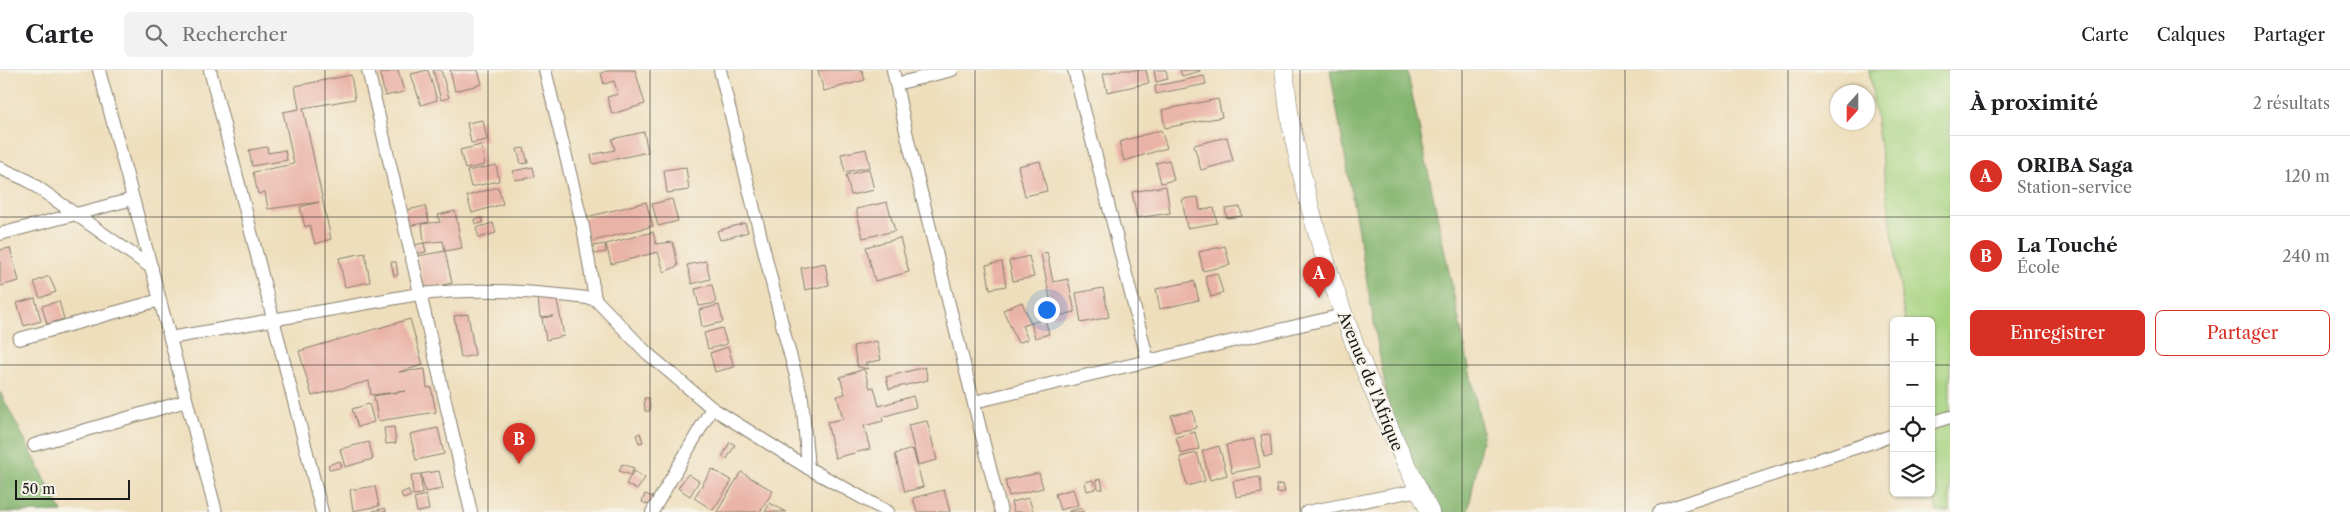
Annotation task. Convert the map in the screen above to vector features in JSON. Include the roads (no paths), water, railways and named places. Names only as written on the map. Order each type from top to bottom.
[{"type":"main road","name":"Avenue de l'Afrique","points":[[1283,71],[1292,133],[1319,237],[1343,315],[1386,420],[1430,512]]},
{"type":"street","points":[[99,70],[216,512]]},
{"type":"street","points":[[210,70],[322,512]]},
{"type":"street","points":[[368,70],[471,512]]},
{"type":"street","points":[[545,70],[584,227],[595,299],[646,353],[712,408],[808,468],[888,512]]},
{"type":"street","points":[[720,70],[802,398],[808,468]]},
{"type":"street","points":[[893,70],[907,136],[1001,512]]},
{"type":"street","points":[[896,84],[952,70]]},
{"type":"street","points":[[1074,70],[1148,361]]},
{"type":"street","points":[[0,168],[27,180],[152,268]]},
{"type":"street","points":[[0,234],[133,199]]},
{"type":"street","points":[[170,338],[419,294],[482,289],[595,299]]},
{"type":"street","points":[[19,339],[160,300]]},
{"type":"street","points":[[974,402],[1343,315]]},
{"type":"street","points":[[34,445],[186,401]]},
{"type":"street","points":[[652,512],[712,408]]},
{"type":"street","points":[[1935,422],[1950,417]]},
{"type":"street","points":[[1659,512],[1890,436]]},
{"type":"street","points":[[1307,512],[1419,490]]},
{"type":"place","name":"ORIBA Saga","points":[[1319,298]]},
{"type":"place","name":"La Touché","points":[[519,464]]}]
